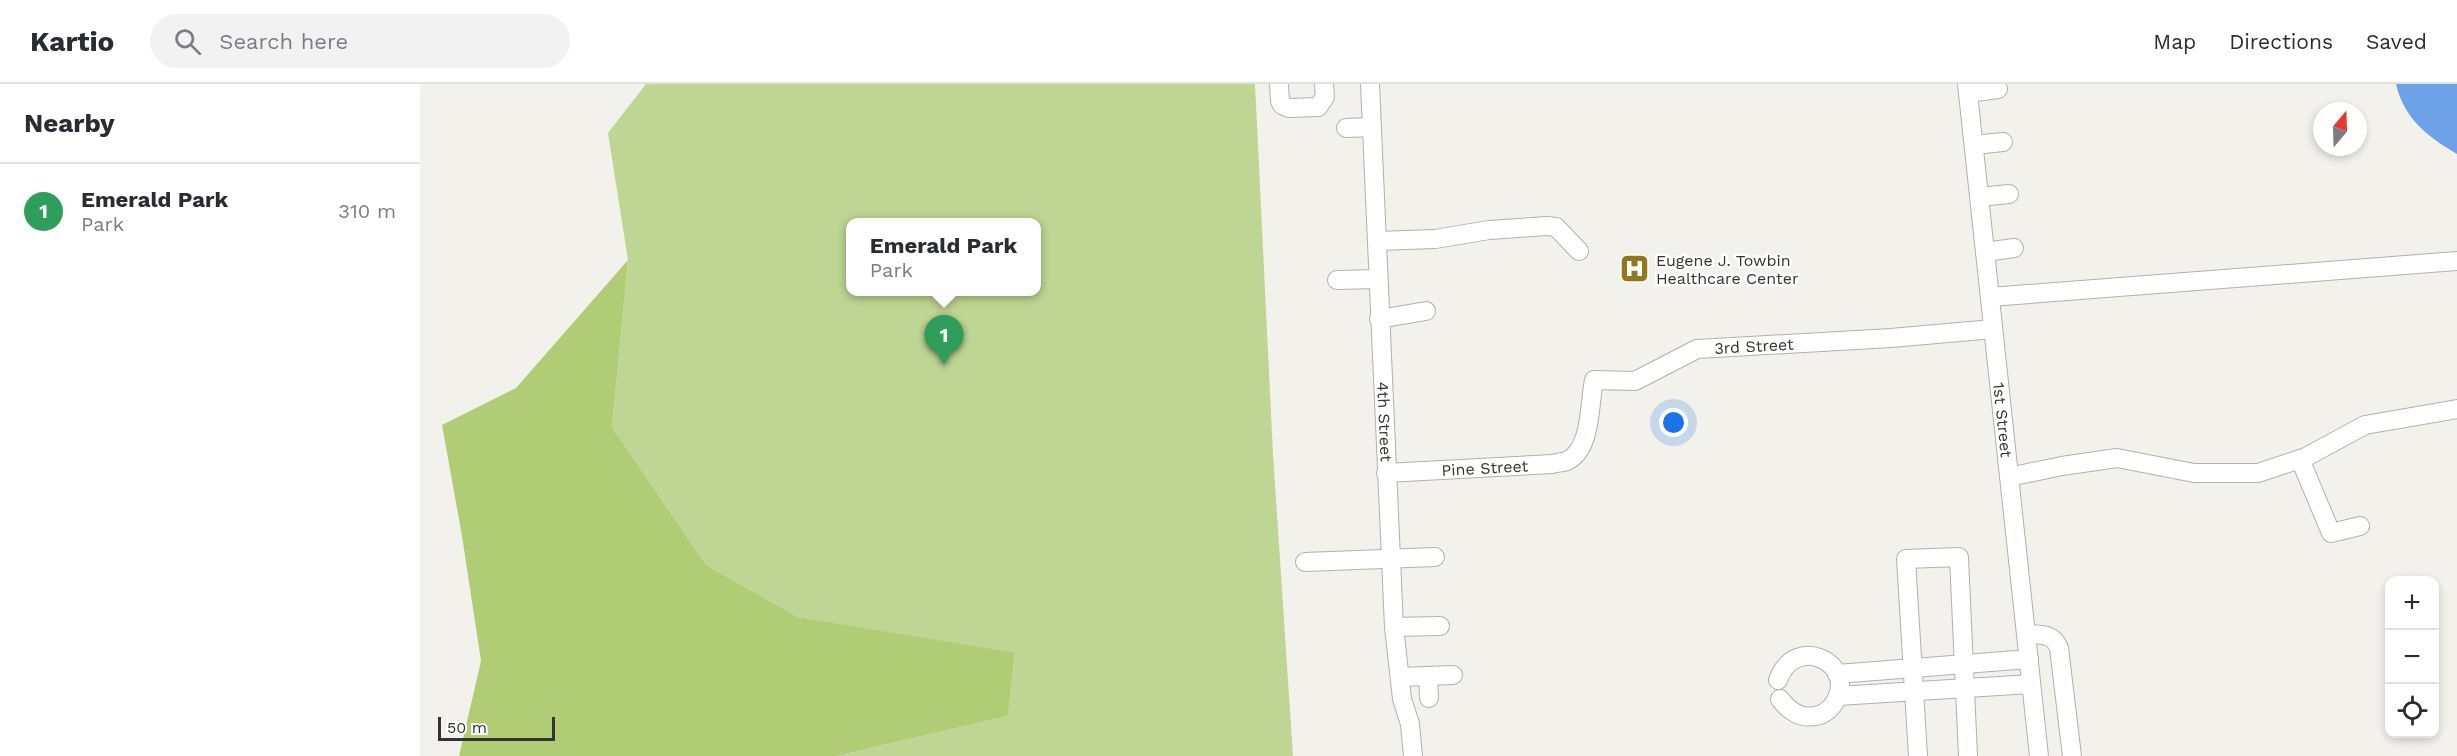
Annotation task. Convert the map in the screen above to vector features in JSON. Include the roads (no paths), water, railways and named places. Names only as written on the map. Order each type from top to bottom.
[{"type":"street","points":[[1279,84],[1280,101],[1282,105],[1289,108],[1318,107],[1324,97],[1324,84]]},
{"type":"street","name":"4th Street","points":[[1370,84],[1394,627],[1402,699],[1412,737],[1413,756]]},
{"type":"street","points":[[1968,88],[1998,89]]},
{"type":"street","name":"1st Street","points":[[1968,88],[2039,756]]},
{"type":"street","points":[[1346,128],[1372,127]]},
{"type":"street","points":[[1974,145],[2003,142]]},
{"type":"street","points":[[1979,197],[2008,194]]},
{"type":"street","points":[[1377,241],[1435,239],[1489,230],[1547,226],[1556,227],[1579,251]]},
{"type":"street","points":[[1985,252],[2014,248]]},
{"type":"street","points":[[1990,297],[2457,261]]},
{"type":"street","points":[[1337,280],[1378,279]]},
{"type":"street","points":[[1379,319],[1426,312]]},
{"type":"street","name":"3rd Street","points":[[1579,450],[1585,437],[1588,377],[1635,381],[1697,349],[1891,338],[1993,329]]},
{"type":"street","points":[[2009,477],[2117,458],[2194,473],[2258,473],[2300,459],[2365,425],[2457,409]]},
{"type":"street","name":"Pine Street","points":[[1386,473],[1552,464],[1567,460],[1579,450]]},
{"type":"street","points":[[2300,459],[2331,533],[2360,526]]},
{"type":"street","points":[[1305,562],[1435,557]]},
{"type":"street","points":[[1918,756],[1906,559],[1959,557],[1968,756]]},
{"type":"street","points":[[1394,627],[1440,626]]},
{"type":"street","points":[[2027,634],[2047,635],[2056,640],[2059,648],[2072,756]]},
{"type":"street","points":[[1778,680],[1787,663],[1805,655],[1824,659],[1837,674],[1840,688],[1833,705],[1825,712],[1815,716],[1805,717],[1786,707],[1780,699]]},
{"type":"street","points":[[1837,674],[2030,659]]},
{"type":"street","points":[[1400,677],[1453,675]]},
{"type":"street","points":[[1428,676],[1429,698]]},
{"type":"street","points":[[1838,696],[2031,684]]},
{"type":"water","points":[[2396,84],[2457,84],[2457,154],[2427,134],[2411,117]]},
{"type":"place","name":"Eugene J. Towbin Healthcare Center","points":[[1635,269]]},
{"type":"place","name":"Emerald Park","points":[[944,365]]}]
